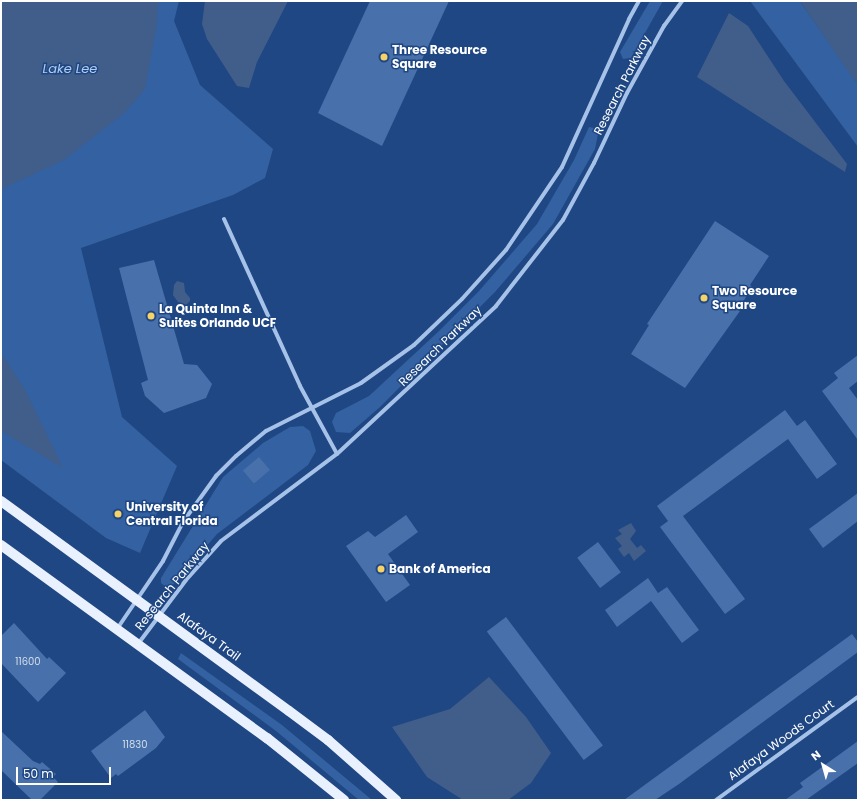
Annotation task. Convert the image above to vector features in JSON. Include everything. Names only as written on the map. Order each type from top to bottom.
[{"type":"main road","name":"Alafaya Trail","points":[[1,501],[328,740],[396,800]]},
{"type":"main road","points":[[1,545],[267,738],[344,800]]},
{"type":"street","name":"Research Parkway","points":[[117,629],[163,561],[184,522],[216,476],[266,431],[362,384],[414,345],[462,299],[506,250],[562,167],[629,19],[639,1]]},
{"type":"street","name":"Research Parkway","points":[[138,644],[202,561],[221,541],[337,454],[496,306],[563,220],[594,163],[627,93],[664,26],[682,1]]},
{"type":"street","points":[[224,219],[312,408],[337,454]]},
{"type":"street","name":"Alafaya Woods Court","points":[[716,800],[858,697]]},
{"type":"shaded area","points":[[1,1],[179,1],[174,21],[200,85],[273,149],[265,178],[233,195],[81,248],[122,417],[177,466],[140,553],[106,538],[1,460]]},
{"type":"shaded area","points":[[650,1],[663,1],[631,58],[623,59],[620,52]]},
{"type":"shaded area","points":[[750,1],[800,1],[858,84],[858,147]]},
{"type":"shaded area","points":[[589,127],[599,129],[595,149],[553,224],[495,292],[380,407],[350,433],[336,432],[332,422],[336,413],[369,396],[438,332],[479,291],[537,224],[574,160]]},
{"type":"shaded area","points":[[303,426],[310,431],[316,451],[308,465],[217,534],[173,585],[168,589],[161,583],[161,578],[223,477],[263,443],[290,427]]},
{"type":"shaded area","points":[[181,653],[282,725],[372,800],[359,800],[276,731],[178,659]]},
{"type":"water","name":"Lake Lee","points":[[1,1],[158,1],[157,23],[145,89],[124,113],[64,160],[1,189]]},
{"type":"water","points":[[205,1],[288,1],[257,62],[249,88],[237,86],[207,39],[202,24]]},
{"type":"water","points":[[800,1],[858,1],[858,84],[850,74]]},
{"type":"water","points":[[729,13],[748,26],[784,81],[847,164],[845,172],[697,77]]},
{"type":"water","points":[[177,281],[184,283],[185,292],[190,298],[190,301],[186,305],[178,302],[173,295],[174,285]]},
{"type":"water","points":[[1,353],[25,390],[63,468],[1,431]]},
{"type":"water","points":[[631,523],[636,531],[630,539],[637,548],[641,545],[646,551],[634,561],[629,553],[624,557],[618,549],[622,546],[615,538],[622,534],[618,530]]},
{"type":"water","points":[[489,677],[526,717],[551,753],[531,783],[508,800],[463,800],[427,777],[392,727],[450,709]]},
{"type":"building","name":"Three Resource Square","points":[[370,1],[449,1],[382,146],[318,113]]},
{"type":"building","name":"Two Resource Square","points":[[715,221],[769,256],[750,285],[752,287],[738,310],[740,311],[685,388],[631,354],[649,325],[647,324]]},
{"type":"building","name":"La Quinta Inn & Suites Orlando UCF","points":[[154,260],[184,364],[197,365],[212,384],[206,398],[164,413],[145,396],[141,383],[148,380],[119,268]]},
{"type":"building","points":[[858,355],[858,381],[849,388],[858,400],[858,440],[822,391],[838,378],[834,373]]},
{"type":"building","points":[[785,410],[797,426],[805,420],[837,464],[817,479],[788,439],[683,516],[745,599],[725,614],[660,527],[668,521],[657,506]]},
{"type":"building","points":[[259,457],[270,470],[254,484],[243,470]]},
{"type":"building","points":[[858,493],[858,521],[823,548],[809,529]]},
{"type":"building","name":"Bank of America","points":[[406,515],[418,532],[388,554],[410,585],[386,602],[346,546],[368,531],[375,537]]},
{"type":"building","points":[[598,542],[621,572],[600,588],[577,558]]},
{"type":"building","points":[[648,578],[658,593],[667,587],[699,630],[682,643],[651,601],[617,627],[605,610]]},
{"type":"building","points":[[506,617],[603,746],[584,760],[487,631]]},
{"type":"building","points":[[14,623],[47,659],[49,657],[66,673],[38,702],[1,663],[1,636]]},
{"type":"building","points":[[852,634],[858,642],[858,652],[679,784],[655,800],[624,800]]},
{"type":"building","points":[[145,710],[165,737],[156,748],[118,776],[116,774],[111,778],[91,751]]},
{"type":"building","points":[[1,731],[33,761],[40,764],[42,762],[56,774],[53,777],[58,782],[40,800],[32,800],[1,770]]},
{"type":"building","points":[[858,741],[858,763],[806,800],[785,800],[803,787],[800,783]]},
{"type":"place","name":"Three Resource Square","points":[[384,57]]},
{"type":"place","name":"Two Resource Square","points":[[704,298]]},
{"type":"place","name":"La Quinta Inn & Suites Orlando UCF","points":[[151,316]]},
{"type":"place","name":"University of Central Florida","points":[[118,514]]},
{"type":"place","name":"Bank of America","points":[[381,569]]}]
